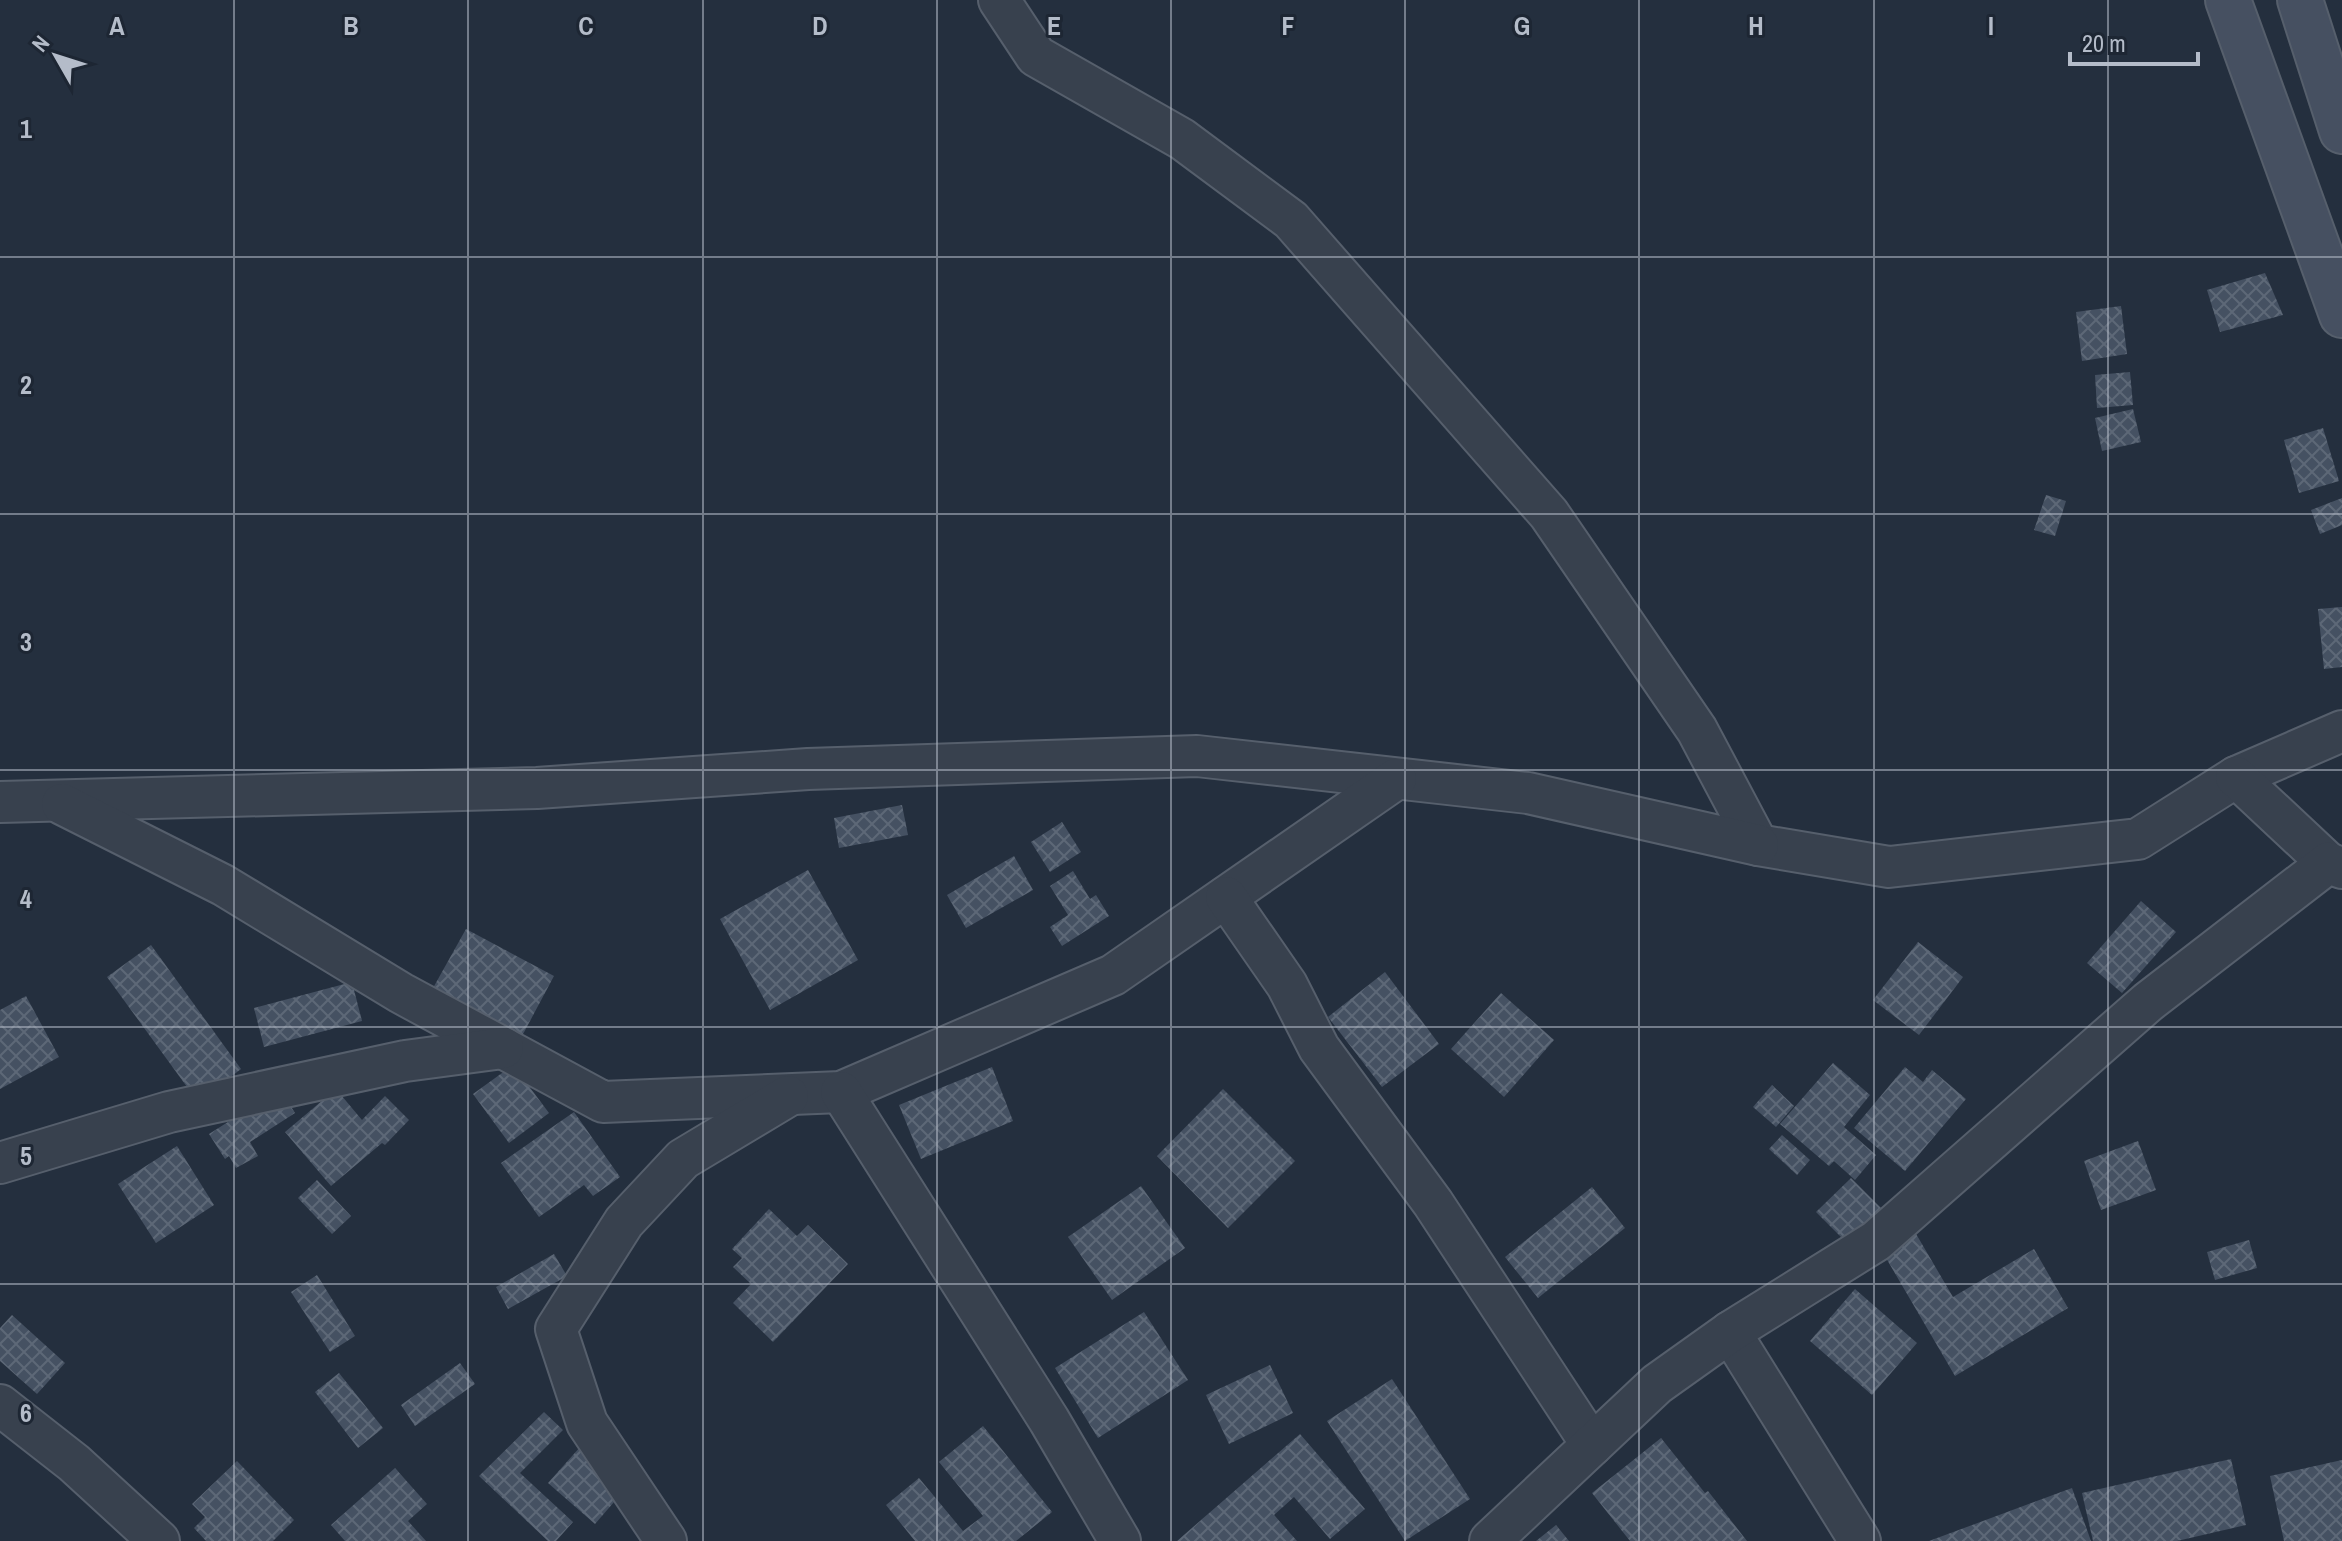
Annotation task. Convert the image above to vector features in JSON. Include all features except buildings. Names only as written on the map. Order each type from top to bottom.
[{"type":"main road","points":[[2228,0],[2342,315]]},
{"type":"main road","points":[[2300,0],[2342,131]]},
{"type":"street","points":[[999,0],[1036,56],[1182,139],[1291,220],[1549,514],[1697,730],[1758,845]]},
{"type":"street","points":[[0,802],[537,788],[808,769],[1197,756],[1528,793],[1758,845],[1889,867],[2138,839],[2236,777],[2342,731]]},
{"type":"street","points":[[1490,1541],[1657,1384],[1730,1332],[1876,1241],[2148,1002],[2335,866],[2236,777]]},
{"type":"street","points":[[56,801],[223,885],[401,993],[603,1102],[841,1092],[1113,975],[1396,779]]},
{"type":"street","points":[[1226,897],[1287,985],[1319,1048],[1433,1203],[1592,1445]]},
{"type":"street","points":[[0,1163],[169,1112],[405,1061],[503,1048]]},
{"type":"street","points":[[841,1092],[1049,1420],[1120,1541]]},
{"type":"street","points":[[666,1541],[587,1423],[556,1329],[624,1222],[683,1159],[791,1094]]},
{"type":"street","points":[[1730,1332],[1860,1541]]},
{"type":"street","points":[[0,1405],[74,1463],[159,1541]]}]
